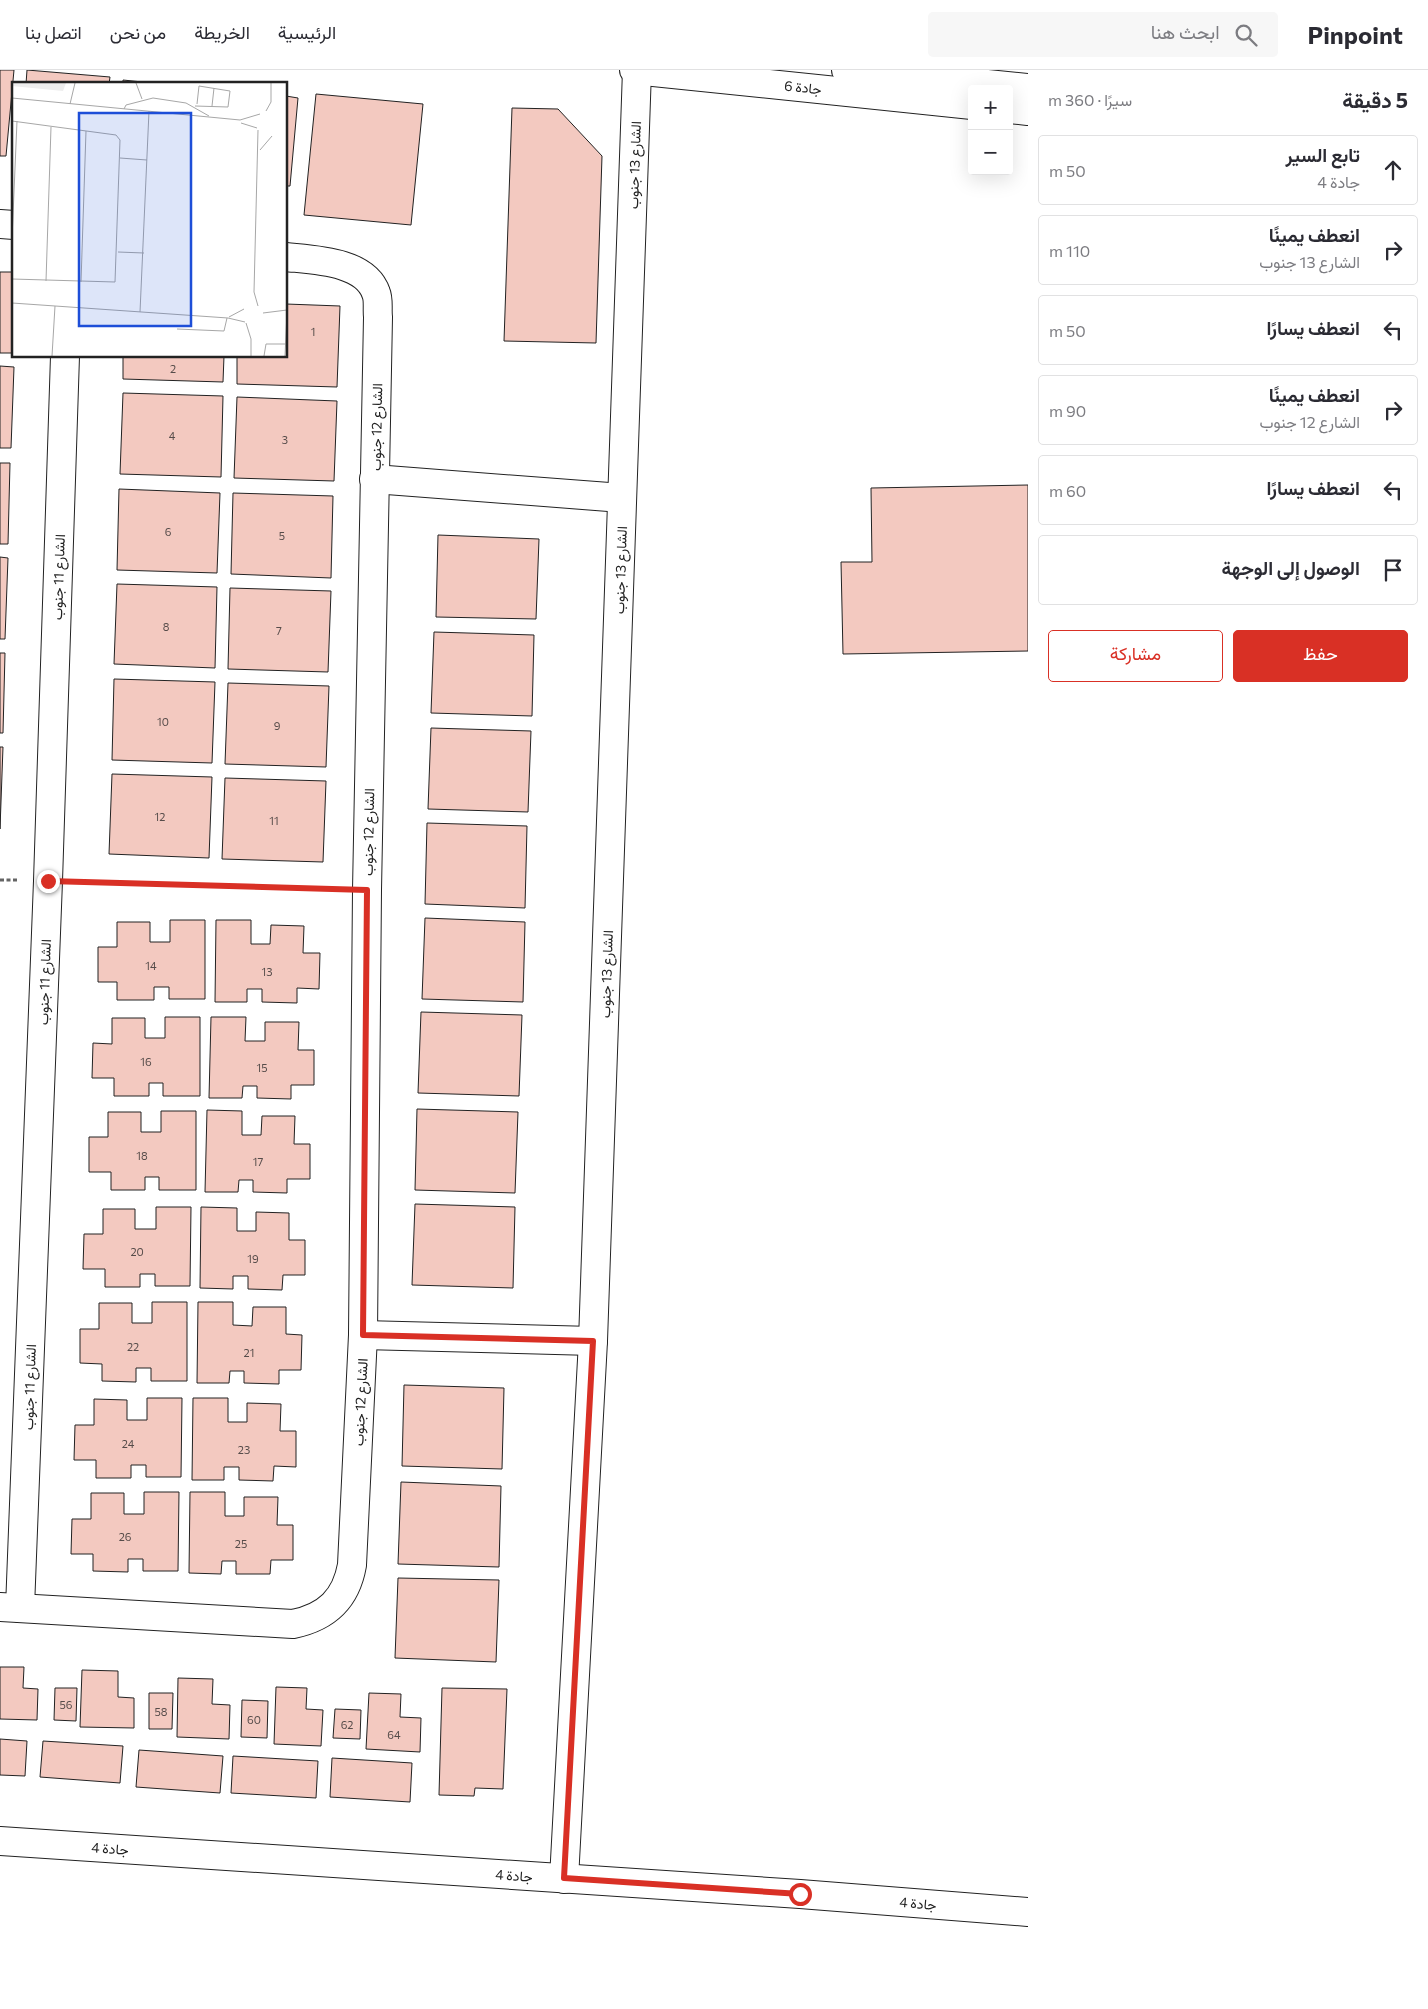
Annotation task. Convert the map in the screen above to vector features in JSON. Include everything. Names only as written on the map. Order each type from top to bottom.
[{"type":"street","name":"جادة 6","points":[[636,70],[968,105]]},
{"type":"street","name":"الشارع 13 جنوب","points":[[564,1878],[593,1341],[636,70]]},
{"type":"street","points":[[846,70],[1028,88]]},
{"type":"street","points":[[1013,109],[1028,111]]},
{"type":"street","name":"الشارع 12 جنوب","points":[[10,1608],[293,1624],[315,1618],[334,1606],[350,1580],[363,1335],[367,890],[376,293],[362,274],[338,263],[288,257]]},
{"type":"street","name":"الشارع 11 جنوب","points":[[10,1608],[48,881],[65,358]]},
{"type":"street","points":[[374,479],[622,498]]},
{"type":"street","points":[[363,1335],[593,1341]]},
{"type":"street","name":"جادة 4","points":[[0,1841],[800,1894],[1028,1912]]},
{"type":"path","points":[[0,880],[367,890]]},
{"type":"building","points":[[0,70],[14,70],[6,156],[0,156]]},
{"type":"building","points":[[27,70],[110,77],[109,82],[26,82]]},
{"type":"building","points":[[123,80],[142,82],[123,82]]},
{"type":"building","points":[[316,94],[423,104],[411,225],[304,215]]},
{"type":"building","points":[[288,96],[298,98],[290,186],[288,186]]},
{"type":"building","points":[[512,108],[558,109],[602,156],[596,343],[504,341]]},
{"type":"building","points":[[0,272],[12,272],[12,353],[0,353]]},
{"type":"building","points":[[288,304],[340,306],[337,387],[237,384],[237,358],[288,358]]},
{"type":"building","points":[[123,358],[224,358],[223,382],[123,379]]},
{"type":"building","points":[[0,366],[14,367],[11,448],[0,448]]},
{"type":"building","points":[[123,393],[223,396],[221,477],[120,474]]},
{"type":"building","points":[[237,397],[337,401],[334,481],[234,478]]},
{"type":"building","points":[[0,463],[10,463],[8,544],[0,544]]},
{"type":"building","points":[[1028,485],[1028,651],[843,654],[841,562],[872,562],[871,488]]},
{"type":"building","points":[[119,489],[220,493],[217,573],[117,570]]},
{"type":"building","points":[[233,493],[333,496],[331,578],[231,574]]},
{"type":"building","points":[[438,535],[539,539],[536,619],[436,617]]},
{"type":"building","points":[[0,557],[8,558],[5,639],[0,639]]},
{"type":"building","points":[[117,584],[217,587],[215,668],[114,664]]},
{"type":"building","points":[[230,588],[331,591],[328,672],[228,669]]},
{"type":"building","points":[[434,632],[534,635],[532,716],[431,713]]},
{"type":"building","points":[[0,653],[5,653],[3,733],[0,733]]},
{"type":"building","points":[[114,679],[215,682],[212,763],[112,760]]},
{"type":"building","points":[[228,683],[329,686],[326,767],[225,764]]},
{"type":"building","points":[[431,728],[531,731],[528,812],[428,809]]},
{"type":"building","points":[[0,747],[3,747],[0,829]]},
{"type":"building","points":[[112,774],[212,777],[209,858],[109,854]]},
{"type":"building","points":[[225,778],[326,781],[323,862],[222,859]]},
{"type":"building","points":[[427,823],[527,826],[525,908],[425,904]]},
{"type":"building","points":[[425,918],[525,922],[523,1002],[422,999]]},
{"type":"building","points":[[170,920],[205,920],[205,999],[169,999],[169,987],[154,987],[154,1000],[117,1000],[117,982],[98,982],[98,947],[117,947],[117,922],[150,922],[150,942],[170,942]]},
{"type":"building","points":[[216,920],[251,920],[251,944],[270,944],[271,925],[304,926],[303,953],[320,953],[319,989],[297,988],[297,1003],[262,1002],[262,989],[247,989],[247,1002],[215,1002]]},
{"type":"building","points":[[421,1012],[522,1015],[519,1096],[418,1093]]},
{"type":"building","points":[[165,1017],[200,1017],[200,1096],[163,1096],[163,1083],[149,1083],[149,1096],[114,1096],[114,1078],[92,1078],[93,1043],[112,1044],[112,1018],[145,1018],[145,1038],[165,1038]]},
{"type":"building","points":[[211,1017],[246,1017],[245,1041],[265,1041],[265,1022],[299,1022],[298,1050],[314,1050],[314,1085],[291,1085],[291,1099],[257,1098],[257,1086],[243,1086],[242,1098],[209,1098]]},
{"type":"building","points":[[417,1109],[518,1112],[515,1193],[415,1190]]},
{"type":"building","points":[[207,1110],[242,1111],[242,1135],[261,1135],[262,1116],[295,1116],[294,1144],[310,1144],[310,1179],[287,1179],[287,1193],[253,1192],[253,1180],[239,1180],[238,1192],[205,1192]]},
{"type":"building","points":[[161,1111],[196,1111],[196,1190],[159,1190],[159,1177],[145,1177],[145,1190],[111,1190],[111,1172],[89,1172],[89,1137],[108,1137],[108,1112],[141,1112],[141,1132],[161,1132]]},
{"type":"building","points":[[415,1204],[515,1207],[513,1288],[412,1285]]},
{"type":"building","points":[[156,1207],[191,1207],[190,1286],[155,1286],[155,1274],[140,1274],[140,1287],[105,1287],[105,1269],[83,1269],[84,1234],[103,1234],[103,1209],[135,1209],[135,1229],[156,1229]]},
{"type":"building","points":[[201,1207],[237,1208],[237,1231],[256,1231],[256,1212],[289,1213],[289,1240],[305,1240],[305,1275],[283,1275],[282,1290],[248,1289],[248,1276],[233,1276],[233,1289],[200,1288]]},
{"type":"building","points":[[152,1302],[187,1302],[187,1381],[151,1381],[151,1368],[136,1368],[136,1382],[102,1381],[102,1364],[80,1363],[80,1329],[99,1329],[99,1303],[132,1303],[132,1323],[152,1323]]},
{"type":"building","points":[[198,1302],[233,1302],[233,1325],[252,1326],[253,1307],[286,1307],[286,1334],[302,1335],[301,1370],[279,1370],[279,1384],[244,1383],[244,1371],[230,1371],[229,1383],[197,1383]]},
{"type":"building","points":[[404,1385],[504,1388],[502,1469],[402,1466]]},
{"type":"building","points":[[147,1398],[182,1398],[181,1477],[146,1477],[146,1465],[131,1465],[131,1478],[96,1478],[96,1460],[74,1460],[75,1425],[94,1425],[94,1399],[127,1400],[127,1420],[147,1420]]},
{"type":"building","points":[[193,1398],[228,1398],[228,1422],[247,1422],[247,1403],[281,1404],[280,1431],[296,1431],[296,1467],[274,1466],[273,1481],[239,1480],[239,1467],[224,1467],[224,1480],[192,1480]]},
{"type":"building","points":[[401,1482],[501,1486],[499,1567],[398,1564]]},
{"type":"building","points":[[144,1492],[179,1492],[178,1571],[143,1571],[143,1559],[128,1559],[128,1572],[93,1571],[93,1554],[71,1554],[72,1519],[91,1519],[91,1493],[124,1493],[124,1514],[144,1514]]},
{"type":"building","points":[[190,1492],[225,1492],[225,1516],[244,1516],[244,1497],[278,1497],[277,1525],[293,1525],[293,1560],[271,1560],[270,1574],[236,1574],[236,1561],[222,1561],[221,1574],[189,1573]]},
{"type":"building","points":[[398,1578],[499,1580],[496,1662],[395,1658]]},
{"type":"building","points":[[0,1667],[24,1667],[23,1688],[38,1689],[37,1720],[0,1719]]},
{"type":"building","points":[[82,1670],[118,1671],[118,1697],[134,1698],[134,1728],[80,1727]]},
{"type":"building","points":[[178,1678],[213,1679],[212,1704],[230,1705],[229,1739],[177,1737]]},
{"type":"building","points":[[276,1687],[307,1688],[306,1709],[323,1710],[321,1746],[274,1744]]},
{"type":"building","points":[[55,1688],[77,1688],[76,1721],[54,1720]]},
{"type":"building","points":[[442,1688],[507,1689],[503,1789],[475,1788],[474,1796],[439,1795]]},
{"type":"building","points":[[149,1693],[173,1693],[172,1729],[149,1729]]},
{"type":"building","points":[[369,1693],[401,1694],[400,1717],[421,1718],[420,1752],[366,1749]]},
{"type":"building","points":[[242,1700],[268,1701],[267,1738],[241,1737]]},
{"type":"building","points":[[335,1709],[361,1710],[360,1739],[333,1738]]},
{"type":"building","points":[[0,1739],[27,1741],[25,1776],[0,1775]]},
{"type":"building","points":[[43,1741],[123,1746],[120,1783],[40,1777]]},
{"type":"building","points":[[139,1750],[223,1756],[220,1793],[136,1787]]},
{"type":"building","points":[[233,1756],[318,1761],[316,1798],[231,1793]]},
{"type":"building","points":[[332,1758],[412,1763],[410,1802],[330,1797]]},
{"type":"route","points":[[48,881],[367,890],[363,1335],[593,1341],[564,1878],[800,1894]]}]
